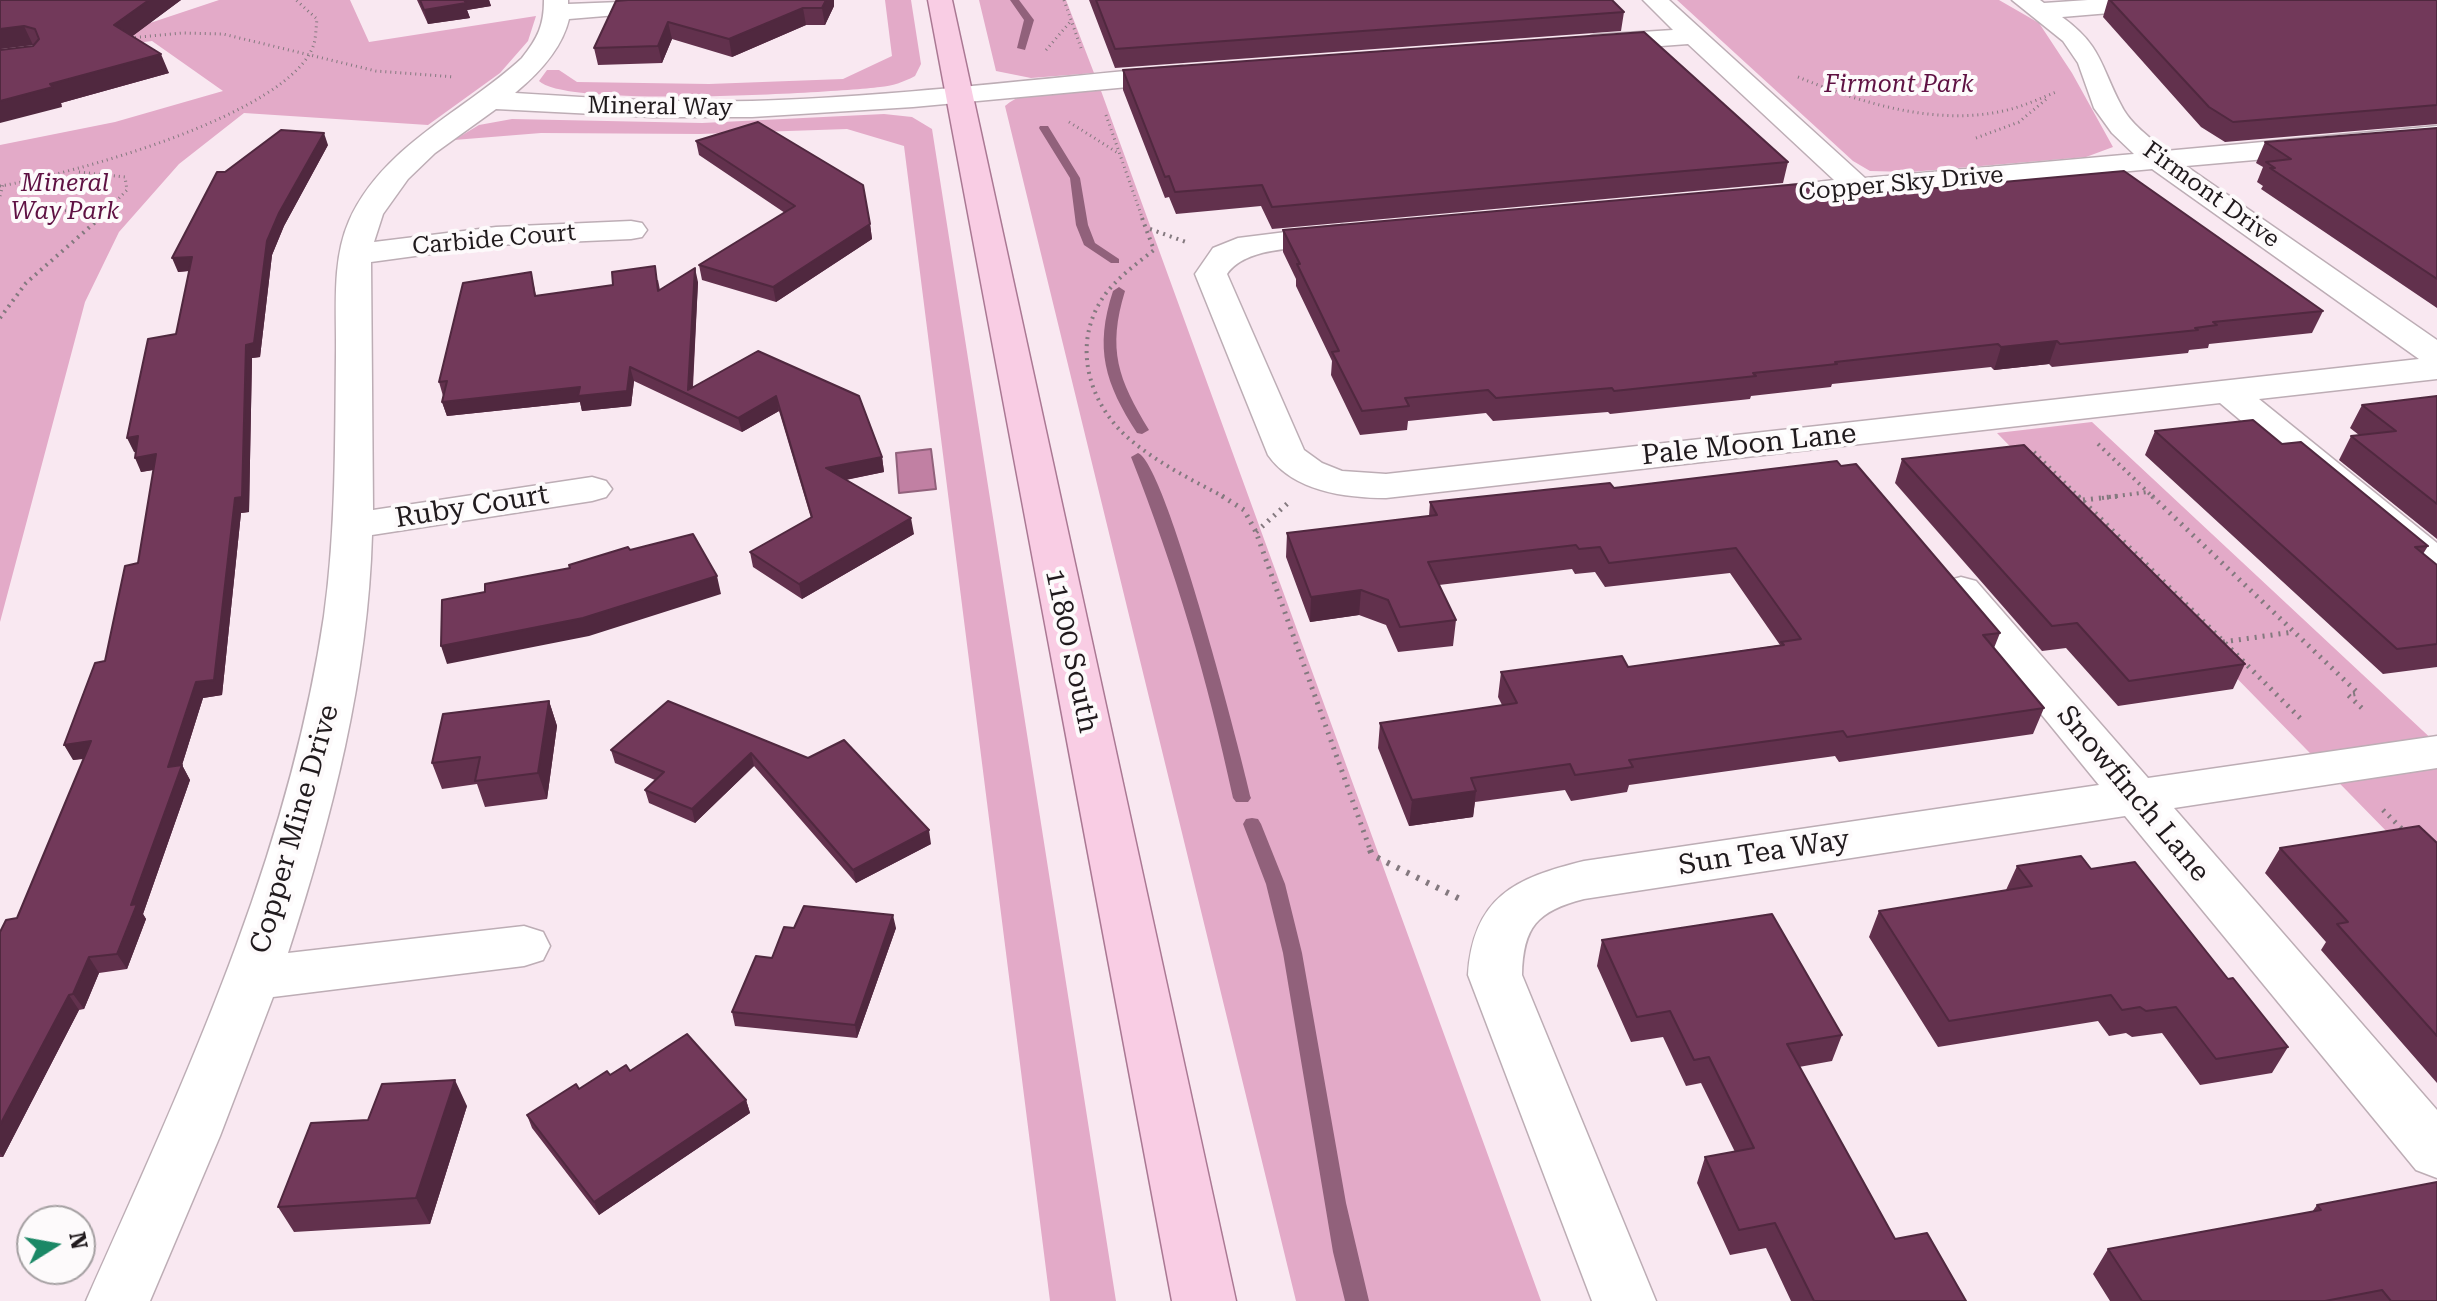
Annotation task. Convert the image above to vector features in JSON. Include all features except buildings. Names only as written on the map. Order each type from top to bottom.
[{"type":"main road","name":"11800 South","points":[[940,0],[1204,1301]]},
{"type":"street","points":[[1655,0],[1858,187]]},
{"type":"street","points":[[2033,5],[2181,0]]},
{"type":"street","points":[[473,89],[541,51],[551,36],[558,6],[665,4]]},
{"type":"street","name":"Firmont Drive","points":[[2033,5],[2083,49],[2108,108],[2122,127],[2158,160],[2437,356]]},
{"type":"street","points":[[1576,45],[1694,36]]},
{"type":"street","name":"Mineral Way","points":[[473,89],[684,110],[824,105],[1214,72]]},
{"type":"street","name":"Copper Mine Drive","points":[[118,1301],[192,1134],[253,978],[300,837],[330,716],[346,614],[352,526],[357,254],[362,226],[376,199],[397,173],[424,148],[473,89]]},
{"type":"street","name":"Copper Sky Drive","points":[[1732,199],[2437,135]]},
{"type":"street","name":"Carbide Court","points":[[357,254],[496,236],[631,230]]},
{"type":"street","points":[[1211,250],[1372,231]]},
{"type":"street","name":"Pale Moon Lane","points":[[1211,250],[1211,274],[1281,446],[1295,463],[1335,481],[1386,486],[2437,368]]},
{"type":"street","points":[[2227,391],[2437,564]]},
{"type":"street","points":[[1830,436],[1862,475]]},
{"type":"street","name":"Ruby Court","points":[[352,526],[592,489]]},
{"type":"street","name":"Snowfinch Lane","points":[[1934,559],[2437,1152]]},
{"type":"street","name":"Sun Tea Way","points":[[1624,1301],[1495,975],[1497,937],[1521,905],[1539,893],[1584,880],[2437,752]]},
{"type":"street","points":[[253,978],[524,946]]},
{"type":"path","points":[[0,196],[2,186],[72,172],[167,141],[241,108],[280,83],[315,44],[318,26],[312,13],[296,0]]},
{"type":"path","points":[[1064,0],[1084,55]]},
{"type":"path","points":[[126,38],[194,32],[223,34],[376,71],[473,89]]},
{"type":"path","points":[[1821,87],[1891,106],[1959,115],[2000,112],[2056,92],[2019,122],[1968,141]]},
{"type":"path","points":[[1104,110],[1154,250],[1119,276],[1096,304],[1085,339],[1087,369],[1095,402],[1116,427],[1149,452],[1243,509],[1256,532],[1372,855],[1462,900]]},
{"type":"path","points":[[1058,115],[1120,154]]},
{"type":"path","points":[[0,318],[26,283],[109,210],[127,190],[125,177],[72,172]]},
{"type":"path","points":[[50,211],[109,210]]},
{"type":"path","points":[[1149,229],[1211,250]]},
{"type":"path","points":[[2089,435],[2358,693],[2348,695],[2366,712]]},
{"type":"path","points":[[2025,442],[2303,721]]},
{"type":"path","points":[[2083,500],[2149,492]]},
{"type":"path","points":[[1256,532],[1290,502]]},
{"type":"path","points":[[2223,642],[2294,632]]},
{"type":"path","points":[[2383,810],[2415,843]]},
{"type":"green space","name":"Mineral Way Park","points":[[219,0],[350,0],[369,42],[536,16],[528,41],[500,73],[428,125],[244,113],[179,164],[119,232],[85,302],[0,622],[0,145],[115,122],[223,91],[152,41],[90,49],[102,39]]},
{"type":"green space","points":[[885,0],[911,0],[921,64],[915,76],[893,85],[757,95],[645,96],[559,89],[539,81],[547,70],[559,70],[577,82],[709,84],[843,79],[892,56]]},
{"type":"green space","points":[[979,0],[1066,0],[1094,73],[1031,78],[996,71]]},
{"type":"green space","name":"Firmont Park","points":[[1677,0],[1999,0],[2039,23],[2072,73],[2113,147],[2086,157],[1911,172],[1870,171],[1853,161]]},
{"type":"green space","points":[[1100,88],[1541,1301],[1296,1301],[1005,106],[1037,92]]},
{"type":"green space","points":[[884,114],[912,117],[932,129],[1116,1301],[1050,1301],[904,146],[847,129],[700,134],[541,133],[454,140],[479,125],[512,119],[702,123]]},
{"type":"green space","points":[[2092,422],[2437,744],[2437,883],[1997,433]]},
{"type":"shaded area","points":[[931,449],[936,489],[899,493],[896,453]]},
{"type":"waterway","points":[[1014,0],[1029,20],[1022,48]]},
{"type":"waterway","points":[[1044,128],[1075,178],[1082,225],[1090,245],[1115,261]]},
{"type":"waterway","points":[[1119,291],[1109,330],[1110,363],[1122,395],[1142,430]]},
{"type":"waterway","points":[[1138,457],[1198,625],[1242,798]]},
{"type":"waterway","points":[[1252,824],[1275,884],[1292,953],[1335,1203],[1357,1301]]}]
